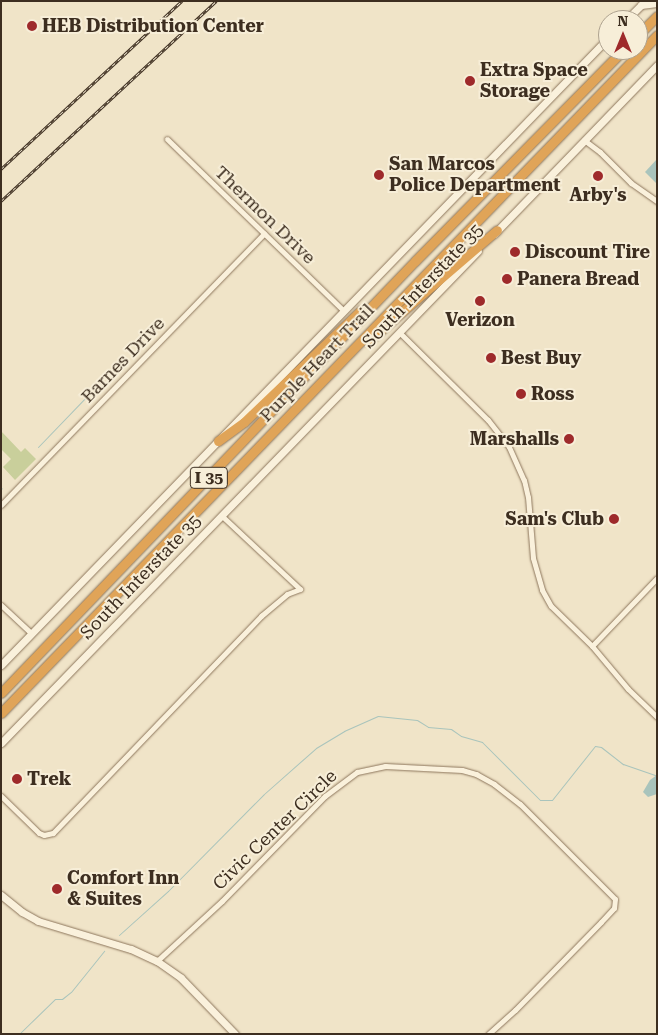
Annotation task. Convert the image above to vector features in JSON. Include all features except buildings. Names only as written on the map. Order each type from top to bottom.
[{"type":"highway","name":"Purple Heart Trail","points":[[1,713],[657,36]]},
{"type":"highway","name":"Purple Heart Trail","points":[[1,693],[415,261],[613,60]]},
{"type":"highway","points":[[326,377],[497,230]]},
{"type":"highway","points":[[218,441],[244,422],[396,276],[415,261]]},
{"type":"main road","points":[[640,2],[657,4]]},
{"type":"main road","points":[[1,665],[598,48]]},
{"type":"main road","name":"South Interstate 35","points":[[1,743],[657,65]]},
{"type":"main road","points":[[1,895],[22,912],[38,921],[131,949],[158,961],[180,978],[236,1034]]},
{"type":"street","name":"Thermon Drive","points":[[167,139],[343,310]]},
{"type":"street","points":[[584,140],[600,152],[632,183],[657,202]]},
{"type":"street","name":"Barnes Drive","points":[[1,505],[264,234]]},
{"type":"street","points":[[399,332],[488,420],[509,447],[524,480],[528,497],[533,558],[542,590],[551,606],[592,646],[628,689],[657,717]]},
{"type":"street","points":[[1,796],[39,832],[44,835],[53,833],[261,616],[287,594],[300,589],[221,515]]},
{"type":"street","points":[[592,646],[657,578]]},
{"type":"street","points":[[1,605],[32,634]]},
{"type":"street","name":"Civic Center Circle","points":[[158,961],[222,901],[325,796],[357,772],[385,766],[462,770],[476,774],[494,784],[520,804],[615,900],[614,908],[601,922],[515,1010],[488,1034]]},
{"type":"green space","points":[[1,431],[21,452],[25,448],[36,459],[15,480],[3,467],[11,459],[1,449]]},
{"type":"water","points":[[657,159],[657,184],[645,172]]},
{"type":"water","points":[[657,775],[657,794],[648,797],[643,792],[650,780]]},
{"type":"waterway","points":[[38,447],[88,395]]},
{"type":"waterway","points":[[119,935],[168,891],[264,794],[316,748],[344,731],[378,716],[417,720],[428,727],[451,729],[461,736],[482,742],[540,800],[552,800],[595,746],[601,747],[623,764],[657,776]]},
{"type":"waterway","points":[[19,1034],[55,999],[62,999],[71,992],[104,951]]},
{"type":"railway","points":[[1,169],[182,1]]},
{"type":"railway","points":[[1,201],[216,1]]},
{"type":"place","name":"HEB Distribution Center","points":[[32,26]]},
{"type":"place","name":"Extra Space Storage","points":[[470,81]]},
{"type":"place","name":"San Marcos Police Department","points":[[379,175]]},
{"type":"place","name":"Arby's","points":[[598,176]]},
{"type":"place","name":"Discount Tire","points":[[515,252]]},
{"type":"place","name":"Panera Bread","points":[[507,279]]},
{"type":"place","name":"Verizon","points":[[480,301]]},
{"type":"place","name":"Best Buy","points":[[491,358]]},
{"type":"place","name":"Ross","points":[[521,394]]},
{"type":"place","name":"Marshalls","points":[[569,439]]},
{"type":"place","name":"Sam's Club","points":[[614,519]]},
{"type":"place","name":"Trek","points":[[17,779]]},
{"type":"place","name":"Comfort Inn & Suites","points":[[57,889]]}]
